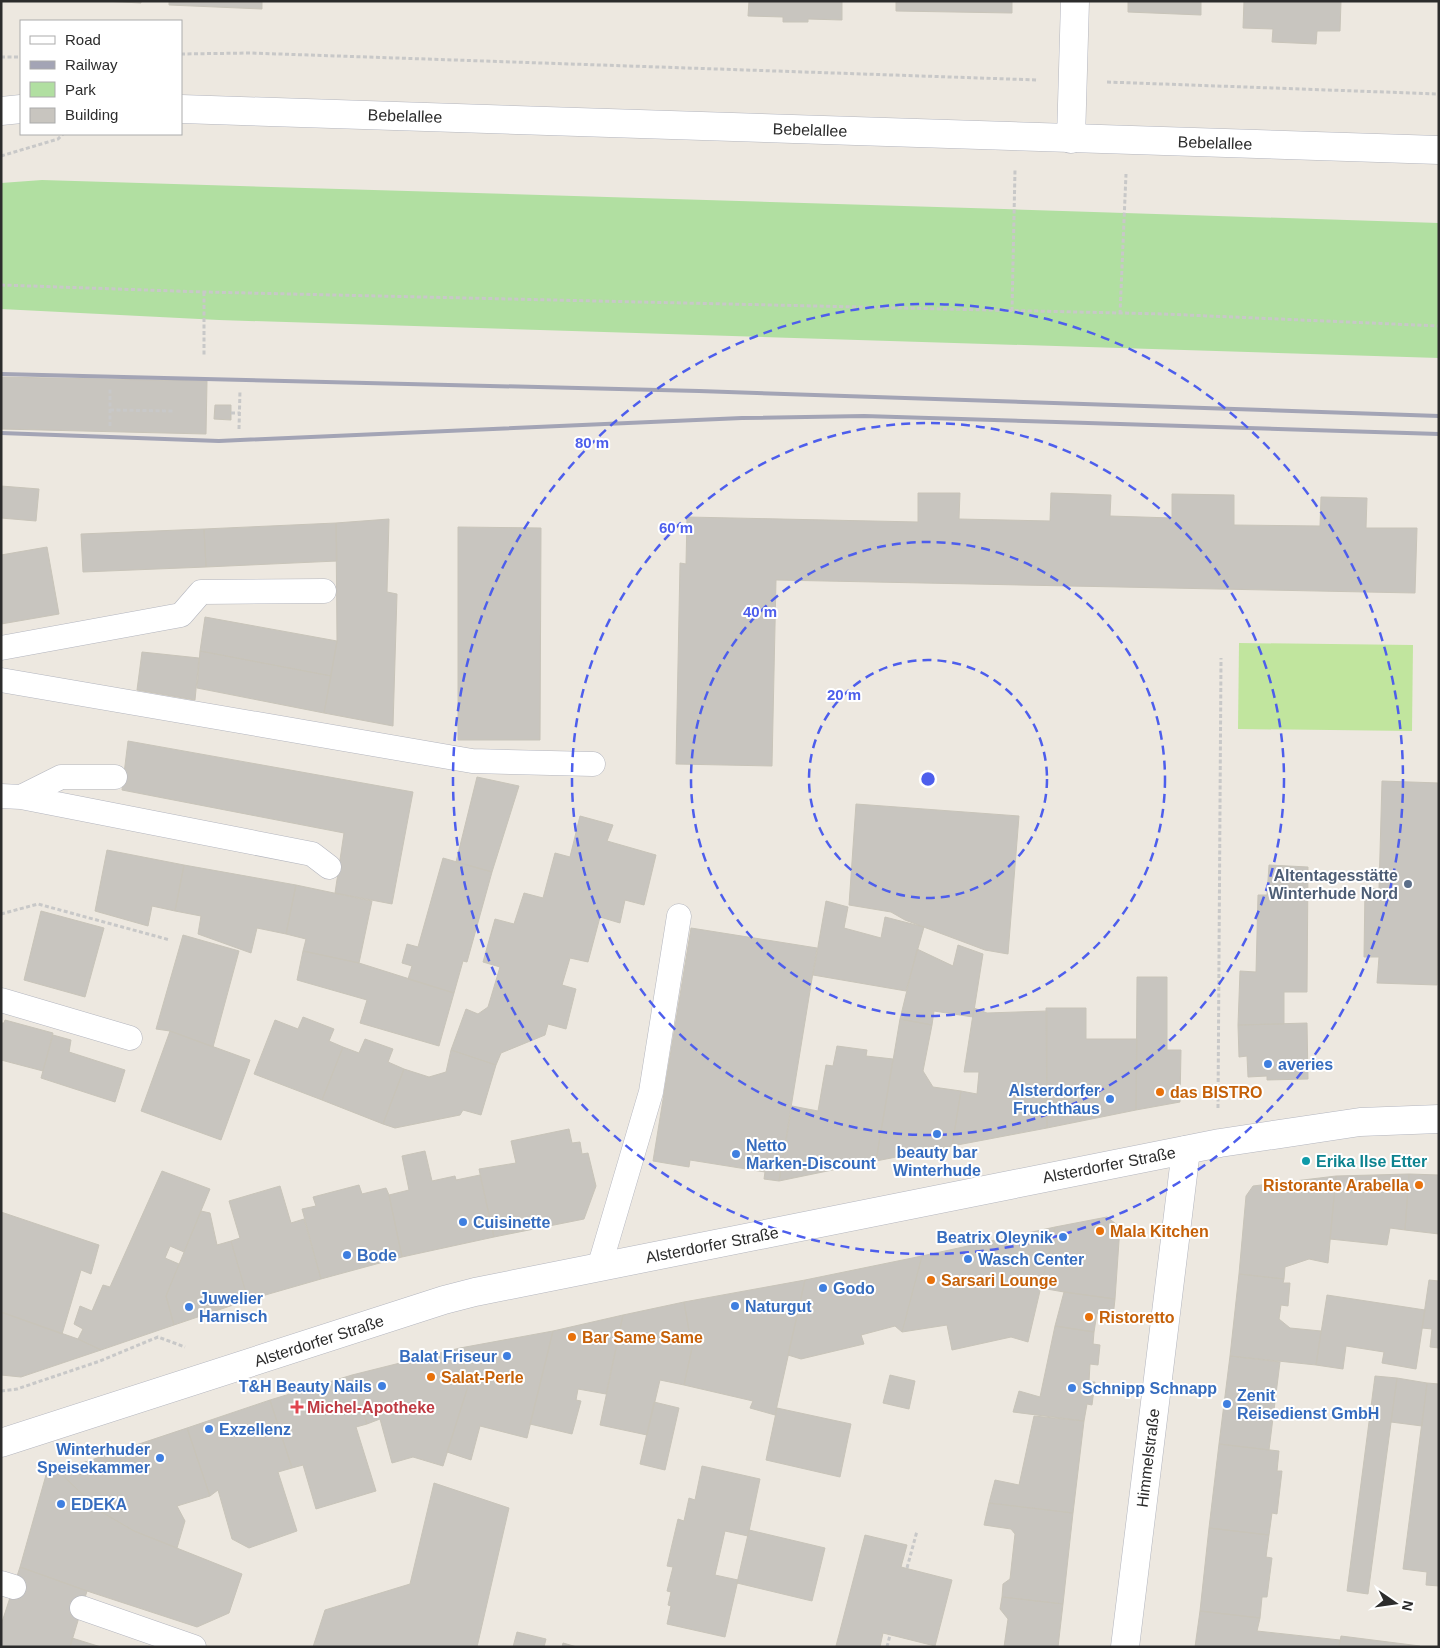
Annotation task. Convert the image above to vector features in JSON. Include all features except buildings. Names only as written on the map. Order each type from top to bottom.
[{"type":"street","points":[[1071,138],[1075,1]]},
{"type":"street","points":[[1,111],[20,109]]},
{"type":"street","name":"Bebelallee","points":[[182,109],[1439,150]]},
{"type":"street","name":"Alsterdorfer Straße","points":[[1,1443],[444,1300],[475,1292],[1220,1143],[1360,1122],[1439,1118]]},
{"type":"street","name":"Himmelstraße","points":[[1125,1647],[1186,1150]]},
{"type":"lane","points":[[1,648],[181,615],[201,592],[324,591]]},
{"type":"lane","points":[[1,680],[472,761],[593,764]]},
{"type":"lane","points":[[11,796],[61,777],[115,777]]},
{"type":"lane","points":[[11,796],[312,854],[329,867]]},
{"type":"lane","points":[[599,1268],[651,1092],[679,916]]},
{"type":"lane","points":[[1,1000],[130,1038]]},
{"type":"lane","points":[[82,1608],[194,1647]]},
{"type":"path","points":[[182,54],[250,53],[1041,80]]},
{"type":"path","points":[[1,57],[20,57]]},
{"type":"path","points":[[1106,82],[1439,94]]},
{"type":"path","points":[[1,156],[58,139],[62,135]]},
{"type":"path","points":[[1012,311],[1016,137]]},
{"type":"path","points":[[1120,314],[1127,140]]},
{"type":"path","points":[[1,285],[204,292],[1120,314],[1439,326]]},
{"type":"path","points":[[204,292],[204,355]]},
{"type":"path","points":[[110,387],[110,426]]},
{"type":"path","points":[[240,390],[240,429]]},
{"type":"path","points":[[110,410],[172,411]]},
{"type":"path","points":[[231,412],[240,412]]},
{"type":"path","points":[[1220,1143],[1218,1102],[1221,658]]},
{"type":"path","points":[[1,914],[38,904],[170,940]]},
{"type":"path","points":[[1,1391],[17,1389],[100,1361],[158,1337]]},
{"type":"path","points":[[907,1568],[917,1531]]},
{"type":"path","points":[[887,1647],[890,1634]]},
{"type":"green space","points":[[42,180],[1439,223],[1439,358],[219,320],[1,309],[1,183]]},
{"type":"green space","points":[[1239,643],[1413,645],[1412,731],[1238,729]]},
{"type":"railway","points":[[1,374],[699,391],[1439,416]]},
{"type":"railway","points":[[1,433],[219,441],[742,418],[864,416],[1439,434]]},
{"type":"place","name":"Altentagesstätte Winterhude Nord","points":[[1408,884]]},
{"type":"place","name":"averies","points":[[1268,1064]]},
{"type":"place","name":"das BISTRO","points":[[1160,1092]]},
{"type":"place","name":"Alsterdorfer Fruchthaus","points":[[1110,1099]]},
{"type":"place","name":"beauty bar Winterhude","points":[[937,1134]]},
{"type":"place","name":"Netto Marken-Discount","points":[[736,1154]]},
{"type":"place","name":"Erika Ilse Etter","points":[[1306,1161]]},
{"type":"place","name":"Ristorante Arabella","points":[[1419,1185]]},
{"type":"place","name":"Cuisinette","points":[[463,1222]]},
{"type":"place","name":"Mala Kitchen","points":[[1100,1231]]},
{"type":"place","name":"Beatrix Oleynik","points":[[1063,1237]]},
{"type":"place","name":"Bode","points":[[347,1255]]},
{"type":"place","name":"Wasch Center","points":[[968,1259]]},
{"type":"place","name":"Sarsari Lounge","points":[[931,1280]]},
{"type":"place","name":"Godo","points":[[823,1288]]},
{"type":"place","name":"Naturgut","points":[[735,1306]]},
{"type":"place","name":"Juwelier Harnisch","points":[[189,1307]]},
{"type":"place","name":"Ristoretto","points":[[1089,1317]]},
{"type":"place","name":"Bar Same Same","points":[[572,1337]]},
{"type":"place","name":"Balat Friseur","points":[[507,1356]]},
{"type":"place","name":"Salat-Perle","points":[[431,1377]]},
{"type":"place","name":"T&H Beauty Nails","points":[[382,1386]]},
{"type":"place","name":"Schnipp Schnapp","points":[[1072,1388]]},
{"type":"place","name":"Zenit Reisedienst GmbH","points":[[1227,1404]]},
{"type":"place","name":"Michel-Apotheke","points":[[297,1407]]},
{"type":"place","name":"Exzellenz","points":[[209,1429]]},
{"type":"place","name":"Winterhuder Speisekammer","points":[[160,1458]]},
{"type":"place","name":"EDEKA","points":[[61,1504]]}]
